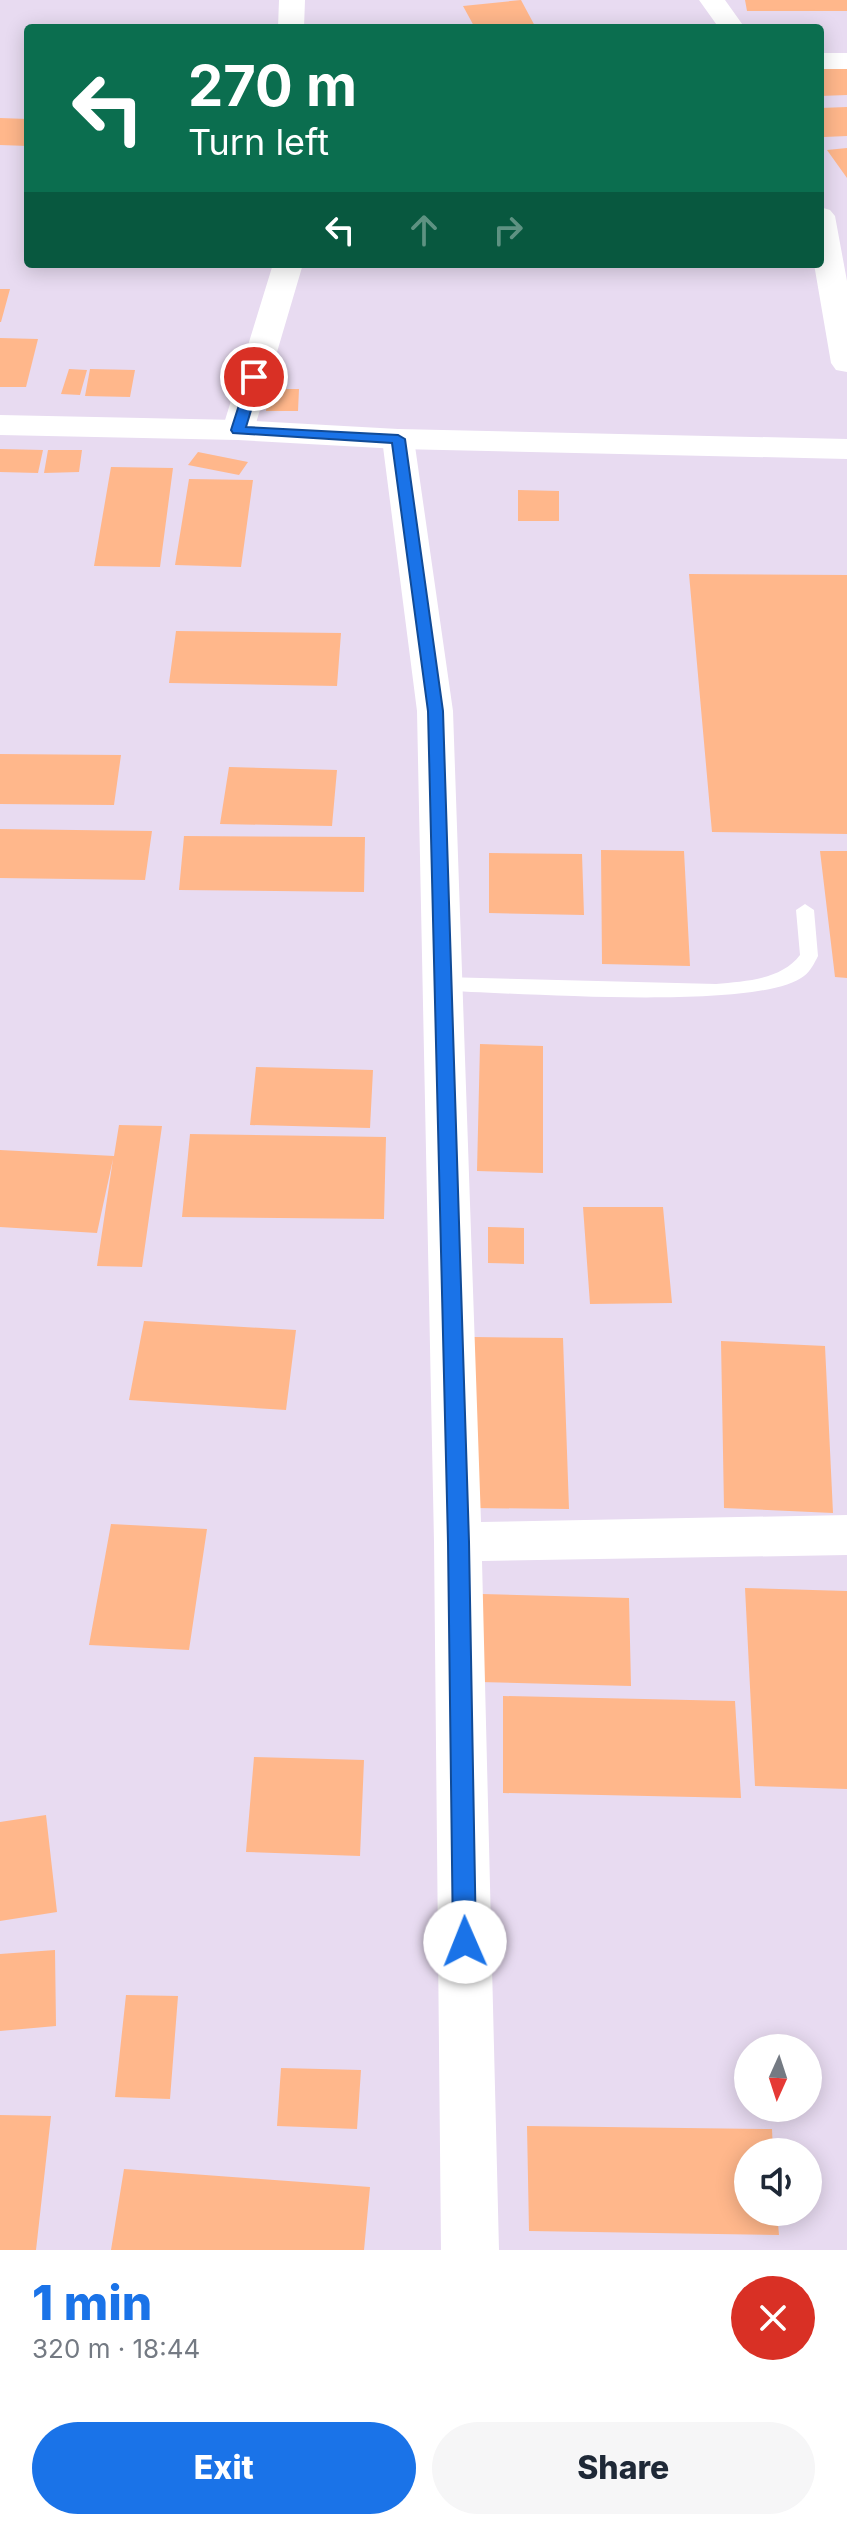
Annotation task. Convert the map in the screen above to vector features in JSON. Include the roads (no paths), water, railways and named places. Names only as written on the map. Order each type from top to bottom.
[{"type":"street","points":[[291,24],[292,0]]},
{"type":"street","points":[[712,0],[729,24]]},
{"type":"street","points":[[824,61],[847,61]]},
{"type":"street","points":[[824,238],[847,363]]},
{"type":"street","points":[[238,430],[287,268]]},
{"type":"street","points":[[0,425],[238,430],[398,439],[847,449]]},
{"type":"street","points":[[398,439],[435,711],[458,1542],[470,2250]]},
{"type":"street","points":[[458,1542],[847,1535]]},
{"type":"lane","points":[[443,984],[716,991],[762,985],[797,972],[809,956],[805,910]]}]
